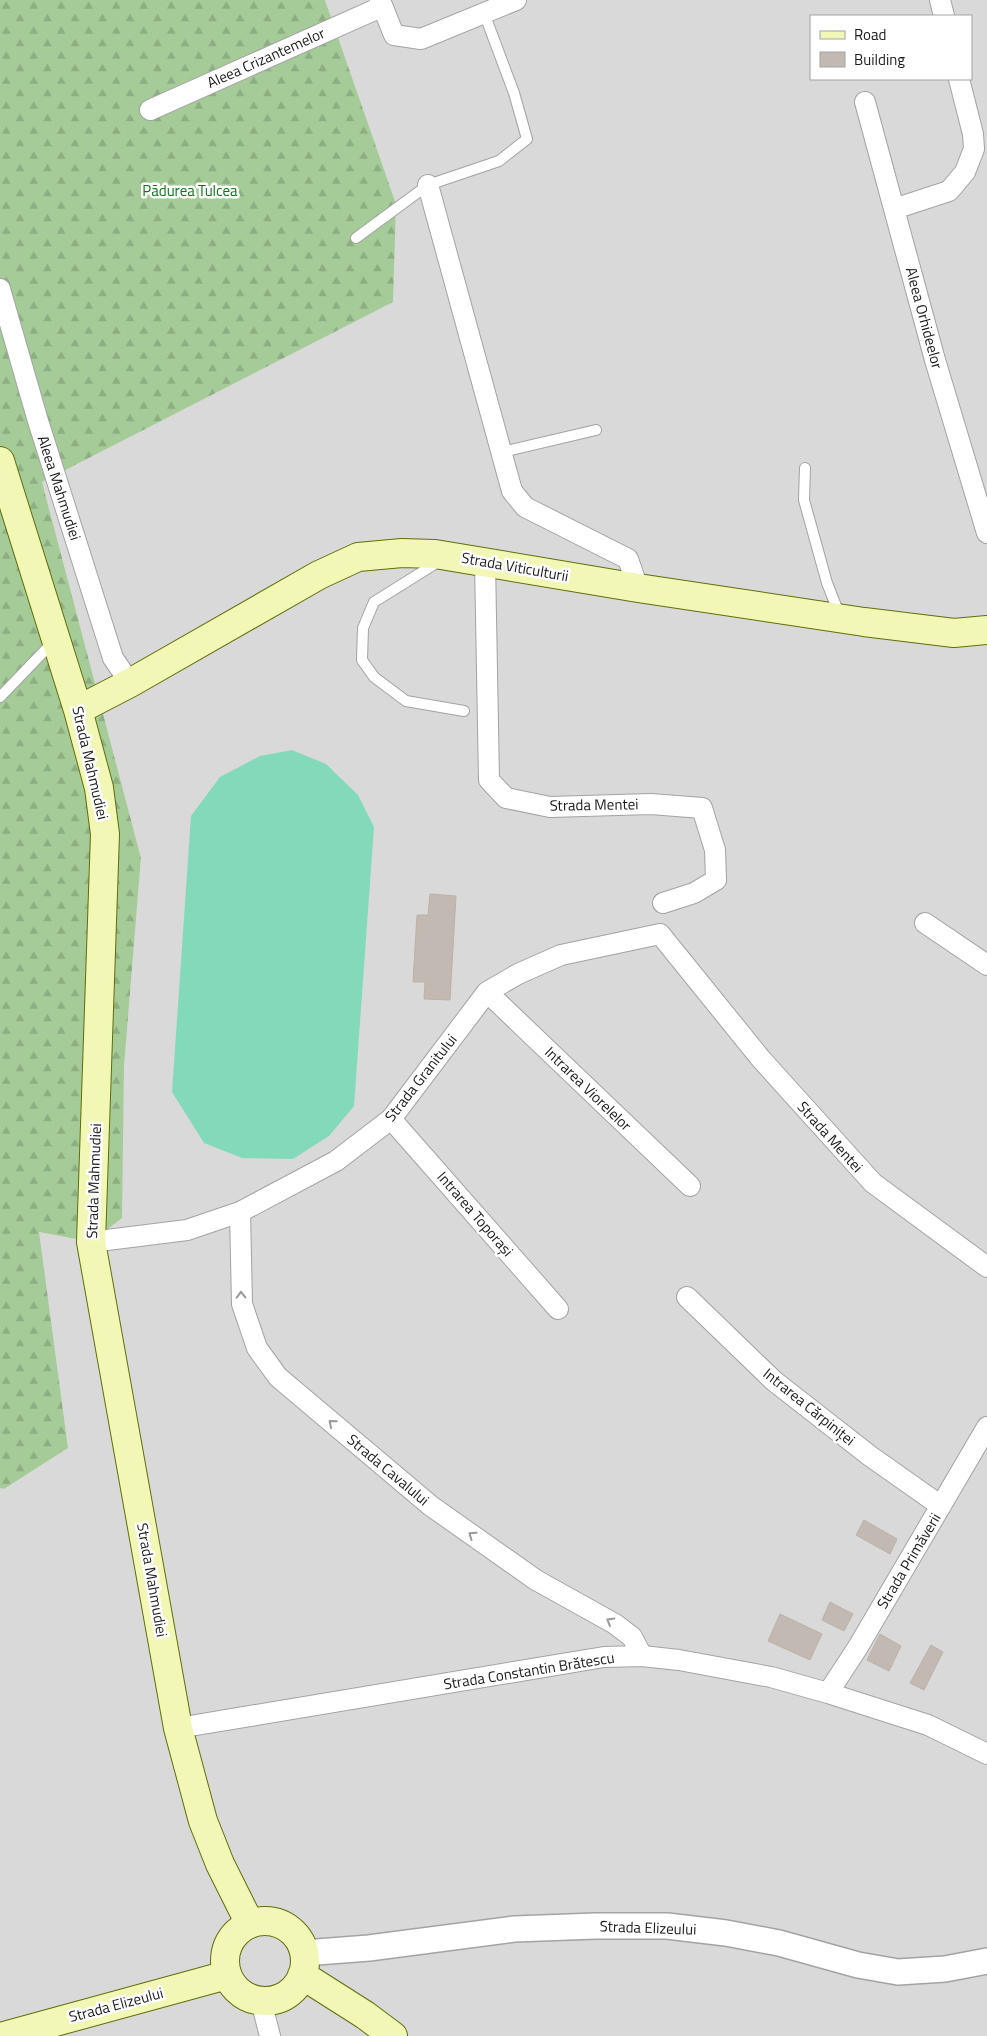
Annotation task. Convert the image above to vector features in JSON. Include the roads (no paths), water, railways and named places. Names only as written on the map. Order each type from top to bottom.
[{"type":"main road","name":"Strada Mahmudiei","points":[[0,461],[78,710],[99,788],[105,834],[90,1242],[178,1728],[203,1821],[220,1864],[250,1924]]},
{"type":"main road","name":"Strada Viticulturii","points":[[78,710],[130,683],[319,575],[358,557],[402,553],[448,556],[638,588],[954,633],[987,630]]},
{"type":"main road","points":[[264,1921],[277,1923],[290,1930],[299,1940],[303,1964],[296,1986],[286,1995],[274,2000],[261,2001],[240,1993],[232,1984],[227,1974],[225,1962],[229,1945],[240,1930],[250,1924],[264,1921]]},
{"type":"main road","points":[[303,1964],[392,2036]]},
{"type":"main road","name":"Strada Elizeului","points":[[4,2036],[227,1974]]},
{"type":"street","points":[[380,3],[394,35],[421,39],[516,0]]},
{"type":"street","points":[[940,0],[944,15]]},
{"type":"street","name":"Aleea Crizantemelor","points":[[150,110],[380,3]]},
{"type":"street","points":[[894,209],[949,191],[965,172],[974,149],[973,134],[959,80]]},
{"type":"street","name":"Aleea Orhideelor","points":[[865,102],[935,360],[987,533]]},
{"type":"street","points":[[428,185],[512,491],[525,506],[628,559],[638,588]]},
{"type":"street","name":"Aleea Mahmudiei","points":[[0,289],[38,422],[113,658],[130,683]]},
{"type":"street","name":"Strada Mentei","points":[[485,562],[489,780],[506,798],[550,807],[650,804],[702,808],[715,850],[716,880],[694,894],[663,902]]},
{"type":"street","points":[[925,923],[987,965]]},
{"type":"street","name":"Strada Mentei","points":[[660,934],[761,1059],[873,1183],[987,1266]]},
{"type":"street","name":"Strada Granitului","points":[[90,1242],[187,1230],[240,1212],[336,1161],[391,1119],[487,992],[518,974],[560,955],[660,934]]},
{"type":"street","name":"Intrarea Viorelelor","points":[[487,992],[690,1186]]},
{"type":"street","name":"Intrarea Toporași","points":[[391,1119],[558,1309]]},
{"type":"street","name":"Strada Cavalului","points":[[240,1212],[242,1304],[257,1348],[278,1377],[431,1506],[536,1580],[615,1624],[632,1636],[642,1656]]},
{"type":"street","name":"Intrarea Cărpiniței","points":[[687,1297],[774,1381],[870,1456],[941,1506]]},
{"type":"street","name":"Strada Primăverii","points":[[828,1693],[858,1647],[987,1429]]},
{"type":"street","name":"Strada Constantin Brătescu","points":[[178,1728],[604,1657],[642,1656],[679,1660],[771,1677],[828,1693],[928,1725],[987,1754]]},
{"type":"street","name":"Strada Elizeului","points":[[303,1964],[369,1948],[514,1929],[596,1926],[667,1926],[726,1933],[779,1943],[858,1965],[898,1972],[945,1969],[987,1961]]},
{"type":"street","points":[[261,2001],[270,2036]]},
{"type":"lane","points":[[356,238],[428,185],[499,161],[527,139],[514,93],[484,13]]},
{"type":"lane","points":[[502,452],[596,430]]},
{"type":"lane","points":[[805,468],[804,500],[828,583],[841,618]]},
{"type":"lane","points":[[448,556],[374,602],[363,628],[362,660],[374,678],[406,701],[464,711]]},
{"type":"lane","points":[[0,697],[56,640]]},
{"type":"park label","name":"Pădurea Tulcea","points":[[190,191]]}]
